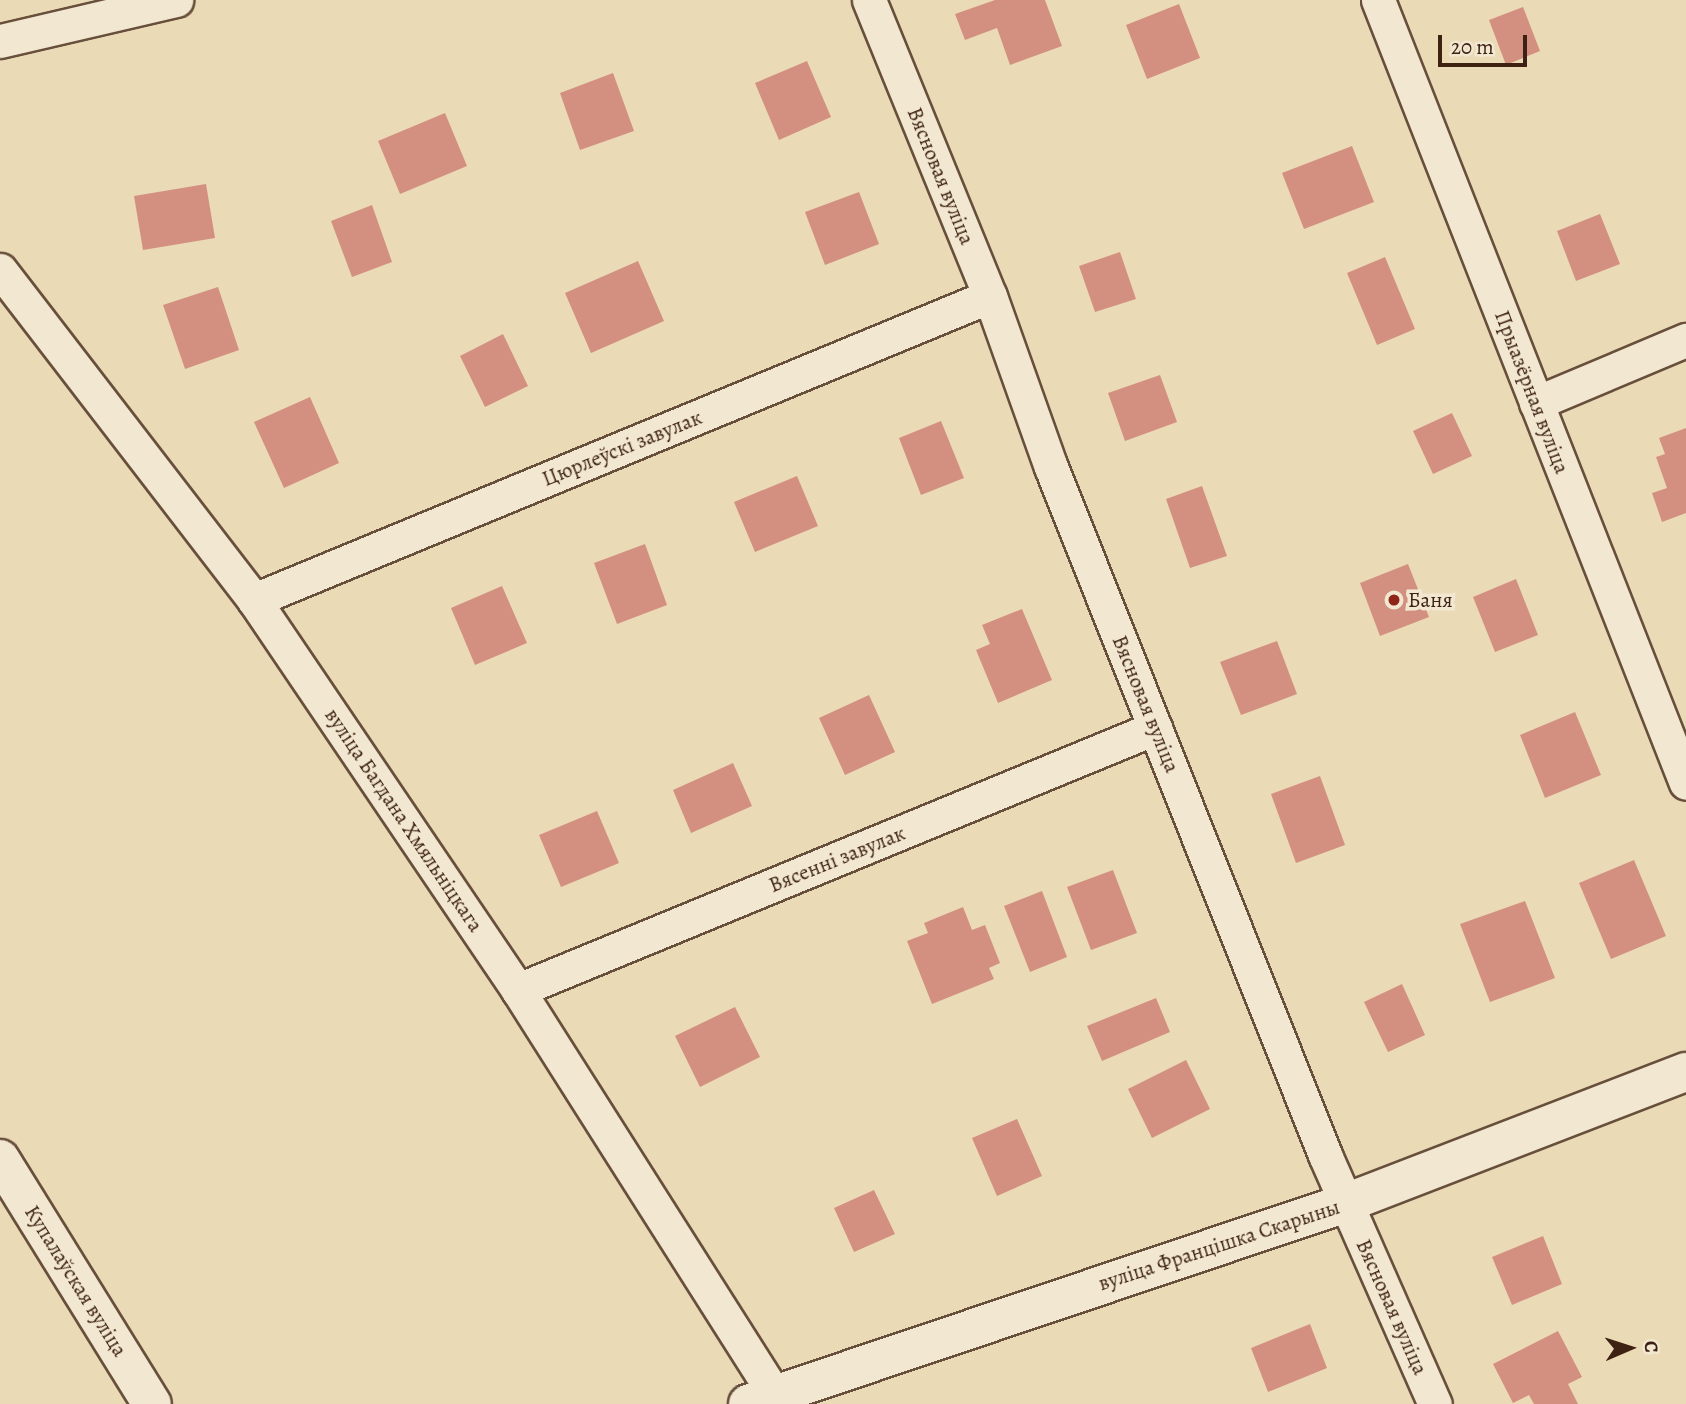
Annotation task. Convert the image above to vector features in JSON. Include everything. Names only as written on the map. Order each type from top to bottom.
[{"type":"street","points":[[0,41],[176,0]]},
{"type":"street","name":"Вясновая вуліца","points":[[869,0],[990,296],[1051,467],[1346,1203],[1435,1404]]},
{"type":"street","name":"Прыазёрная вуліца","points":[[1378,0],[1686,783]]},
{"type":"street","name":"вуліца Багдана Хмяльніцкага","points":[[0,270],[254,600],[518,990],[761,1399]]},
{"type":"street","name":"Цюрлеўскі завулак","points":[[254,600],[990,296]]},
{"type":"street","points":[[1536,403],[1686,340]]},
{"type":"street","name":"Вясенні завулак","points":[[518,990],[1155,728]]},
{"type":"street","name":"вуліца Францішка Скарыны","points":[[761,1399],[1346,1203],[1686,1072]]},
{"type":"street","name":"Купалаўская вуліца","points":[[0,1159],[152,1404]]},
{"type":"building","points":[[995,0],[1045,0],[1062,46],[1010,65],[997,28],[965,40],[955,14]]},
{"type":"building","points":[[1179,4],[1200,58],[1147,79],[1126,25]]},
{"type":"building","points":[[1523,7],[1540,51],[1506,65],[1489,20]]},
{"type":"building","points":[[807,61],[831,117],[779,140],[755,83]]},
{"type":"building","points":[[613,73],[634,131],[580,150],[560,93]]},
{"type":"building","points":[[445,113],[467,166],[400,194],[378,141]]},
{"type":"building","points":[[1352,146],[1374,202],[1304,229],[1282,173]]},
{"type":"building","points":[[206,184],[215,238],[143,250],[134,196]]},
{"type":"building","points":[[859,192],[879,244],[825,265],[805,212]]},
{"type":"building","points":[[372,205],[392,262],[352,277],[331,221]]},
{"type":"building","points":[[1600,214],[1620,264],[1576,281],[1557,231]]},
{"type":"building","points":[[1120,252],[1136,299],[1095,312],[1079,266]]},
{"type":"building","points":[[1385,257],[1415,329],[1377,345],[1347,273]]},
{"type":"building","points":[[638,261],[664,321],[591,353],[565,293]]},
{"type":"building","points":[[218,287],[239,350],[185,369],[163,305]]},
{"type":"building","points":[[503,334],[528,386],[485,407],[460,356]]},
{"type":"building","points":[[1160,375],[1177,422],[1125,441],[1108,393]]},
{"type":"building","points":[[310,397],[339,463],[284,488],[254,422]]},
{"type":"building","points":[[1452,413],[1472,456],[1433,474],[1413,431]]},
{"type":"building","points":[[941,421],[964,478],[921,495],[899,438]]},
{"type":"building","points":[[1686,428],[1686,513],[1662,522],[1652,493],[1667,488],[1656,457],[1665,454],[1659,438]]},
{"type":"building","points":[[797,476],[818,526],[755,552],[734,502]]},
{"type":"building","points":[[1202,486],[1227,556],[1190,568],[1166,499]]},
{"type":"building","points":[[645,544],[667,605],[617,624],[594,563]]},
{"type":"building","name":"Баня","points":[[1408,564],[1429,617],[1380,636],[1360,583]]},
{"type":"building","points":[[1516,579],[1538,635],[1495,652],[1473,597]]},
{"type":"building","points":[[502,586],[527,643],[475,665],[451,608]]},
{"type":"building","points":[[1022,609],[1052,680],[998,703],[976,650],[990,644],[982,625]]},
{"type":"building","points":[[1277,641],[1297,694],[1241,715],[1220,662]]},
{"type":"building","points":[[869,695],[895,752],[845,775],[819,718]]},
{"type":"building","points":[[1575,712],[1601,775],[1545,798],[1520,735]]},
{"type":"building","points":[[733,763],[752,806],[691,833],[673,790]]},
{"type":"building","points":[[1320,776],[1345,845],[1296,863],[1271,794]]},
{"type":"building","points":[[597,811],[619,863],[561,887],[539,835]]},
{"type":"building","points":[[1634,860],[1666,936],[1611,959],[1579,883]]},
{"type":"building","points":[[1113,870],[1137,933],[1091,950],[1067,887]]},
{"type":"building","points":[[1042,891],[1067,957],[1030,972],[1004,906]]},
{"type":"building","points":[[1525,901],[1555,978],[1490,1002],[1460,924]]},
{"type":"building","points":[[963,907],[972,930],[985,925],[1000,963],[989,968],[994,979],[932,1004],[907,941],[928,933],[924,923]]},
{"type":"building","points":[[1402,984],[1425,1035],[1388,1052],[1364,1002]]},
{"type":"building","points":[[1156,998],[1170,1032],[1102,1061],[1087,1026]]},
{"type":"building","points":[[735,1007],[760,1057],[700,1087],[675,1036]]},
{"type":"building","points":[[1186,1060],[1210,1109],[1152,1138],[1128,1089]]},
{"type":"building","points":[[1017,1119],[1042,1176],[997,1196],[972,1138]]},
{"type":"building","points":[[874,1190],[895,1234],[854,1252],[834,1208]]},
{"type":"building","points":[[1543,1236],[1562,1284],[1512,1305],[1492,1257]]},
{"type":"building","points":[[1310,1324],[1327,1368],[1268,1392],[1251,1348]]},
{"type":"building","points":[[1558,1331],[1582,1377],[1568,1384],[1578,1404],[1534,1404],[1529,1395],[1513,1403],[1493,1364]]},
{"type":"place","name":"Баня","points":[[1394,600]]}]
